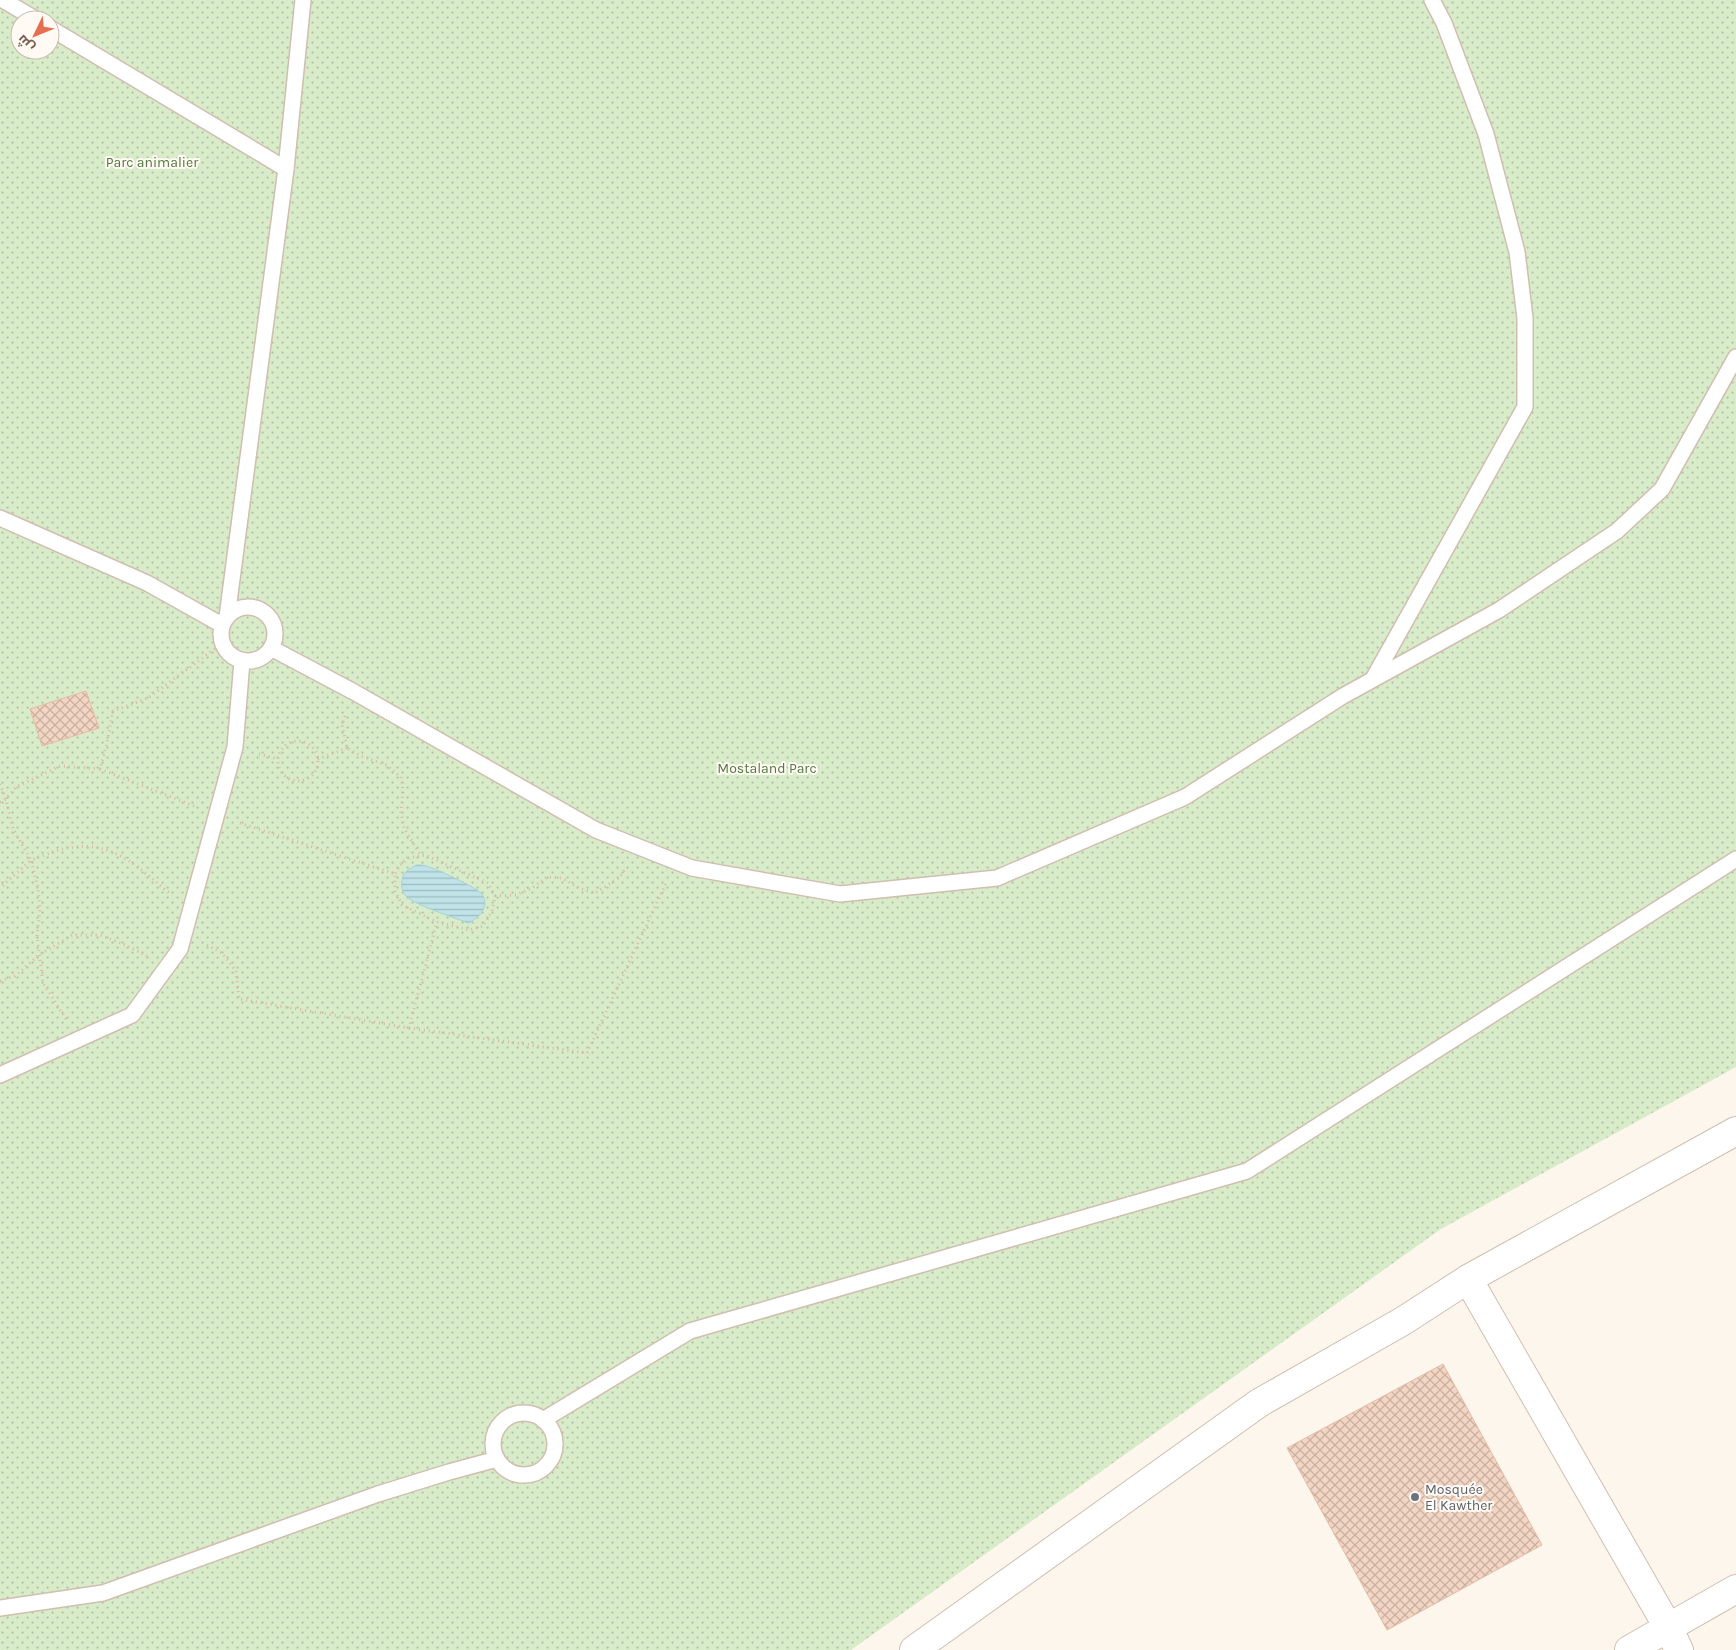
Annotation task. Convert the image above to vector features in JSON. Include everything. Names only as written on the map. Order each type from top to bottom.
[{"type":"street","points":[[914,1650],[1259,1403],[1403,1321],[1468,1279],[1732,1143]]},
{"type":"street","points":[[1468,1279],[1673,1638]]},
{"type":"street","points":[[1629,1650],[1673,1638],[1736,1589]]},
{"type":"lane","points":[[3,0],[20,10]]},
{"type":"lane","points":[[224,621],[234,610],[243,607],[261,610],[272,622],[275,631],[271,648],[259,659],[242,661],[234,658],[227,652],[220,634],[224,621],[286,168],[303,0]]},
{"type":"lane","points":[[1373,679],[1524,407],[1525,318],[1517,252],[1486,134],[1444,23],[1432,0]]},
{"type":"lane","points":[[60,34],[286,168]]},
{"type":"lane","points":[[271,648],[354,692],[596,830],[692,868],[840,894],[996,878],[1185,797],[1343,696],[1499,610],[1617,531],[1662,489],[1736,357]]},
{"type":"lane","points":[[0,518],[147,583],[224,621]]},
{"type":"lane","points":[[0,1075],[132,1015],[180,949],[235,747],[242,661]]},
{"type":"lane","points":[[543,1420],[690,1331],[1247,1171],[1736,860]]},
{"type":"lane","points":[[524,1413],[534,1415],[543,1420],[550,1428],[554,1437],[552,1457],[547,1464],[530,1474],[520,1475],[510,1472],[497,1459],[493,1449],[493,1438],[497,1428],[504,1420],[513,1415],[524,1413]]},
{"type":"lane","points":[[0,1608],[103,1593],[378,1494],[497,1459]]},
{"type":"path","points":[[100,769],[113,712],[148,698],[222,643]]},
{"type":"path","points":[[354,692],[342,725],[347,748],[361,756],[386,765],[401,777],[403,792],[401,812],[404,828],[421,856]]},
{"type":"path","points":[[295,740],[304,741],[312,746],[318,754],[318,759],[316,772],[310,778],[301,781],[292,781],[284,776],[279,768],[280,750],[295,740]]},
{"type":"path","points":[[318,759],[347,748]]},
{"type":"path","points":[[0,802],[6,799],[16,787],[60,766],[100,769],[217,815],[395,874]]},
{"type":"path","points":[[0,784],[6,799],[13,829],[31,860],[38,888],[40,910],[37,936],[43,983],[81,1039]]},
{"type":"path","points":[[0,888],[31,860],[68,848],[98,847],[129,860],[191,910]]},
{"type":"path","points":[[495,896],[516,895],[532,888],[547,877],[562,878],[579,888],[596,893],[619,878],[639,847]]},
{"type":"path","points":[[425,855],[488,883],[495,896],[492,911],[483,926],[469,930],[437,922],[402,905],[395,891],[395,874],[400,865],[409,858],[421,856],[425,855]]},
{"type":"path","points":[[184,934],[222,953],[236,971],[239,999],[409,1028],[587,1053],[676,862]]},
{"type":"path","points":[[409,1028],[437,922]]},
{"type":"path","points":[[0,981],[15,976],[39,955],[72,935],[100,935],[167,966]]},
{"type":"green space","name":"Mostaland Parc","points":[[0,0],[1736,0],[1736,1067],[1441,1229],[851,1650],[0,1650]]},
{"type":"water","points":[[417,865],[440,871],[481,893],[485,902],[483,911],[468,923],[409,899],[402,890],[403,877],[407,871]]},
{"type":"building","points":[[86,691],[99,728],[42,746],[30,709]]},
{"type":"building","name":"Mosquée El Kawther","points":[[1443,1364],[1542,1545],[1387,1630],[1287,1448]]},
{"type":"place","name":"Mosquée El Kawther","points":[[1415,1497]]},
{"type":"park label","name":"Parc animalier","points":[[152,162]]}]
